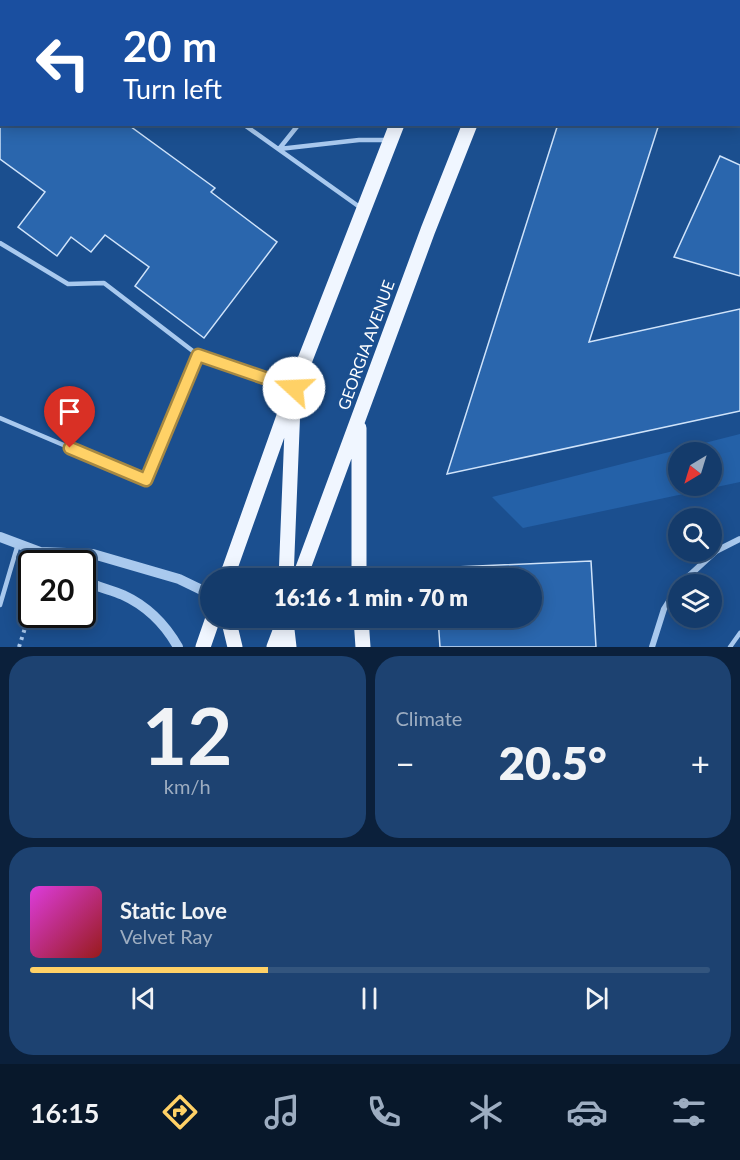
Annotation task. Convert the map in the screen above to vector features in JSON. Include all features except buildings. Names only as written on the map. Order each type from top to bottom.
[{"type":"main road","points":[[230,568],[294,388],[362,208],[396,126]]},
{"type":"main road","name":"GEORGIA AVENUE","points":[[303,568],[469,126]]},
{"type":"main road","points":[[286,568],[294,388]]},
{"type":"main road","points":[[358,417],[359,568]]},
{"type":"main road","points":[[203,647],[210,628]]},
{"type":"main road","points":[[230,628],[235,647]]},
{"type":"main road","points":[[274,647],[281,628]]},
{"type":"main road","points":[[286,628],[289,647]]},
{"type":"main road","points":[[362,628],[363,647]]},
{"type":"street","points":[[0,537],[35,550]]},
{"type":"street","points":[[692,574],[716,551],[740,539]]},
{"type":"street","points":[[96,555],[179,579],[200,589]]},
{"type":"street","points":[[96,585],[145,608],[167,628],[178,647]]},
{"type":"street","points":[[652,647],[668,603]]},
{"type":"lane","points":[[246,126],[362,208]]},
{"type":"lane","points":[[279,149],[297,126]]},
{"type":"lane","points":[[279,149],[359,140],[390,140]]},
{"type":"lane","points":[[0,243],[68,284],[104,283],[198,355],[294,388]]},
{"type":"lane","points":[[0,418],[146,480],[198,355]]},
{"type":"lane","points":[[0,605],[18,543]]},
{"type":"lane","points":[[730,647],[740,633]]},
{"type":"path","points":[[19,647],[25,628]]},
{"type":"shaded area","points":[[740,434],[740,482],[722,486],[722,442],[709,442]]},
{"type":"shaded area","points":[[668,452],[668,496],[674,496],[523,528],[492,497]]},
{"type":"route","points":[[70,448],[146,480],[198,355],[294,388]]}]
